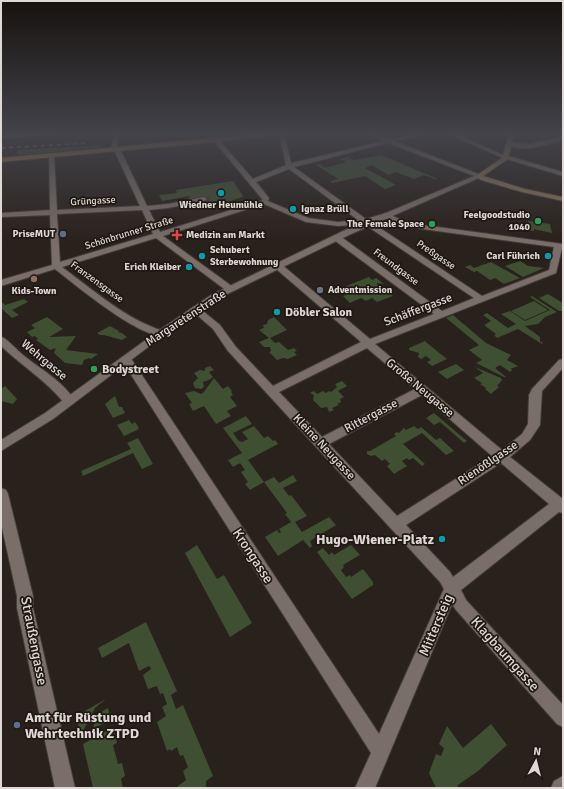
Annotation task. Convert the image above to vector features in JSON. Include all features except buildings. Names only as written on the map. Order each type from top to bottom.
[{"type":"main road","name":"Margaretenstraße","points":[[479,176],[488,170]]},
{"type":"main road","points":[[479,176],[484,179],[524,191],[563,199]]},
{"type":"street","name":"Franzensgasse","points":[[52,170],[56,266],[126,317],[153,332],[161,333]]},
{"type":"street","points":[[127,170],[158,236],[230,289]]},
{"type":"street","points":[[243,170],[266,198],[264,202],[306,220],[338,224],[367,223]]},
{"type":"street","points":[[253,181],[280,170]]},
{"type":"street","name":"Preßgasse","points":[[294,170],[367,223],[481,299]]},
{"type":"street","points":[[462,170],[479,176]]},
{"type":"street","points":[[547,170],[563,174]]},
{"type":"street","name":"Margaretenstraße","points":[[1,446],[69,401],[195,309],[230,289],[367,223],[479,176]]},
{"type":"street","name":"Grüngasse","points":[[1,215],[144,208],[168,206],[204,199]]},
{"type":"street","name":"Schönbrunner Straße","points":[[1,283],[158,236],[264,202]]},
{"type":"street","points":[[386,215],[400,223],[408,225],[560,246]]},
{"type":"street","name":"Freundgasse","points":[[337,238],[442,315]]},
{"type":"street","name":"Schäffergasse","points":[[272,391],[368,343],[553,271],[560,246]]},
{"type":"street","name":"Große Neugasse","points":[[278,266],[501,457],[561,506]]},
{"type":"street","name":"Kleine Neugasse","points":[[195,309],[204,314],[223,334],[232,349],[396,524],[452,587]]},
{"type":"street","name":"Wehrgasse","points":[[1,340],[20,358],[31,365],[62,392],[69,401]]},
{"type":"street","name":"Krongasse","points":[[126,359],[381,753]]},
{"type":"street","name":"Rienößlgasse","points":[[396,524],[501,457],[511,450],[531,431],[534,425],[536,392],[563,362]]},
{"type":"street","name":"Rittergasse","points":[[321,443],[422,390]]},
{"type":"street","name":"Straußengasse","points":[[1,494],[5,527],[25,596],[25,608],[65,788]]},
{"type":"street","name":"Mittersteig","points":[[365,788],[452,587],[561,506]]},
{"type":"street","name":"Klagbaumgasse","points":[[452,587],[461,605],[563,718]]},
{"type":"green space","points":[[324,170],[368,170],[396,185],[385,189],[365,176],[332,183],[330,181],[338,179]]},
{"type":"green space","points":[[380,170],[416,170],[438,179],[424,175],[414,179],[396,172],[388,175]]},
{"type":"green space","points":[[233,181],[243,196],[210,208],[202,201],[192,204],[188,198],[190,197],[189,196],[162,201],[159,195],[177,193],[176,190]]},
{"type":"green space","points":[[528,221],[550,224],[552,233],[534,229],[534,231],[518,230],[516,227],[511,227],[510,230],[505,229],[519,223],[527,225]]},
{"type":"green space","points":[[520,261],[528,266],[544,268],[523,277],[505,266]]},
{"type":"green space","points":[[491,262],[520,278],[504,284],[495,278],[490,280],[477,271],[474,272],[465,267],[470,265],[474,268]]},
{"type":"green space","points":[[369,277],[372,280],[376,278],[384,284],[376,283],[393,296],[377,302],[372,298],[366,301],[361,298],[350,303],[343,296],[346,295],[346,293],[340,294],[336,290]]},
{"type":"green space","points":[[548,294],[563,303],[563,311],[559,311],[539,298]]},
{"type":"green space","points":[[532,296],[557,312],[545,317],[538,324],[525,326],[540,337],[540,341],[543,343],[542,344],[518,329],[497,338],[494,335],[496,334],[484,325],[491,321],[483,315],[487,313],[508,328],[516,324],[501,314],[510,311],[525,321],[550,310],[530,297]]},
{"type":"green space","points":[[24,299],[28,302],[12,310],[19,315],[12,318],[1,308],[1,304],[3,303],[5,305]]},
{"type":"green space","points":[[534,301],[548,310],[525,320],[511,311]]},
{"type":"green space","points":[[453,315],[486,343],[511,355],[507,360],[518,366],[511,368],[512,370],[510,372],[500,365],[495,368],[506,377],[504,377],[476,363],[482,360],[469,350],[479,345],[446,318]]},
{"type":"green space","points":[[47,317],[63,329],[49,337],[76,336],[66,350],[98,354],[91,359],[89,358],[84,360],[82,365],[65,363],[54,353],[56,348],[50,350],[36,340],[38,339],[35,336],[32,337],[27,332],[35,328],[31,325]]},
{"type":"green space","points":[[274,317],[287,330],[270,338],[275,343],[279,342],[288,350],[294,348],[297,351],[294,352],[297,355],[288,359],[283,358],[277,360],[269,352],[271,351],[270,347],[264,347],[259,342],[269,338],[259,330],[264,328],[263,325],[267,324],[268,320]]},
{"type":"green space","points":[[110,326],[127,337],[122,340],[97,333]]},
{"type":"green space","points":[[425,341],[447,359],[432,366],[427,362],[431,360],[426,356],[421,359],[418,357],[419,353],[409,350],[409,348]]},
{"type":"green space","points":[[456,364],[464,370],[447,379],[438,372]]},
{"type":"green space","points":[[210,366],[214,370],[209,372],[213,377],[203,382],[204,387],[201,389],[195,388],[193,383],[198,378],[194,373],[200,370],[205,371],[205,368]]},
{"type":"green space","points":[[475,367],[501,378],[502,380],[497,386],[499,387],[491,394],[480,384],[482,383],[474,378],[483,373]]},
{"type":"green space","points":[[214,378],[223,389],[228,386],[233,395],[230,397],[237,406],[227,411],[231,416],[216,424],[204,406],[193,411],[189,404],[192,403],[185,393],[194,391],[201,394],[203,393]]},
{"type":"green space","points":[[342,381],[347,386],[338,391],[344,397],[340,399],[341,402],[337,404],[339,405],[332,408],[334,410],[329,412],[327,407],[321,408],[313,400],[314,395],[310,393],[314,391],[317,394],[323,391],[326,393],[329,391],[331,392],[337,387],[335,384]]},
{"type":"green space","points":[[5,386],[17,399],[13,404],[1,401],[1,389]]},
{"type":"green space","points":[[115,396],[119,407],[122,407],[125,413],[113,418],[105,404]]},
{"type":"green space","points":[[434,413],[467,441],[464,443],[440,422],[434,425],[426,418]]},
{"type":"green space","points":[[246,416],[252,424],[233,433],[239,441],[242,442],[248,439],[242,432],[254,426],[264,438],[268,436],[273,441],[275,440],[278,444],[248,460],[264,482],[250,490],[245,484],[248,482],[241,472],[245,470],[240,463],[233,467],[228,460],[242,453],[223,428]]},
{"type":"green space","points":[[129,420],[132,424],[135,422],[139,428],[124,436],[117,425]]},
{"type":"green space","points":[[414,426],[418,429],[421,427],[436,440],[440,438],[454,451],[446,455],[422,433],[403,444],[425,464],[422,466],[413,458],[409,460],[407,458],[402,461],[407,466],[394,474],[387,466],[390,464],[385,459],[382,461],[375,455],[371,456],[367,454],[367,451],[370,451],[396,436],[394,434],[397,432],[399,433],[404,428],[406,430]]},
{"type":"green space","points":[[138,438],[153,464],[142,469],[133,453],[83,476],[81,471],[131,449],[127,443]]},
{"type":"green space","points":[[293,475],[297,481],[283,488],[289,496],[291,495],[307,516],[295,522],[302,532],[329,517],[336,525],[310,541],[312,546],[310,548],[303,540],[278,556],[265,537],[277,530],[279,533],[281,532],[279,529],[291,522],[285,514],[287,513],[264,482],[274,477],[279,483]]},
{"type":"green space","points":[[197,545],[217,579],[224,575],[252,623],[230,637],[185,553]]},
{"type":"green space","points":[[351,545],[360,555],[343,565],[344,567],[341,570],[346,577],[350,575],[351,577],[363,569],[373,582],[373,585],[352,599],[317,552],[323,548],[329,555],[332,552],[334,555]]},
{"type":"green space","points":[[146,622],[177,691],[171,695],[176,709],[183,705],[213,776],[206,781],[206,788],[178,788],[178,786],[186,780],[183,771],[188,767],[183,755],[180,756],[177,747],[171,751],[170,749],[167,751],[157,722],[166,716],[162,707],[167,704],[163,693],[160,694],[157,686],[148,689],[143,675],[151,669],[149,666],[139,671],[129,643],[102,658],[98,648]]},
{"type":"green space","points":[[106,699],[95,708],[82,733],[80,732],[76,716]]},
{"type":"green space","points":[[108,708],[111,720],[94,728],[94,722],[97,716]]},
{"type":"green space","points":[[491,724],[507,745],[478,771],[458,785],[457,788],[436,788],[429,773],[436,754],[441,756],[444,748],[439,744],[447,726],[463,748]]},
{"type":"green space","points":[[113,727],[117,743],[113,745],[118,764],[122,763],[125,776],[121,779],[123,788],[93,788],[83,744]]},
{"type":"tunnel","points":[[204,199],[212,201]]},
{"type":"place","name":"Wiedner Heumühle","points":[[221,193]]},
{"type":"place","name":"Ignaz Brüll","points":[[293,209]]},
{"type":"place","name":"Feelgoodstudio 1040","points":[[538,221]]},
{"type":"place","name":"The Female Space","points":[[432,224]]},
{"type":"place","name":"PriseMUT","points":[[63,234]]},
{"type":"place","name":"Medizin am Markt","points":[[177,235]]},
{"type":"place","name":"Schubert Sterbewohnung","points":[[202,256]]},
{"type":"place","name":"Carl Führich","points":[[548,256]]},
{"type":"place","name":"Erich Kleiber","points":[[189,267]]},
{"type":"place","name":"Kids-Town","points":[[34,279]]},
{"type":"place","name":"Adventmission","points":[[320,290]]},
{"type":"place","name":"Döbler Salon","points":[[277,312]]},
{"type":"place","name":"Bodystreet","points":[[94,369]]},
{"type":"place","name":"Hugo-Wiener-Platz","points":[[442,539]]},
{"type":"place","name":"Amt für Rüstung und Wehrtechnik ZTPD","points":[[17,725]]}]
